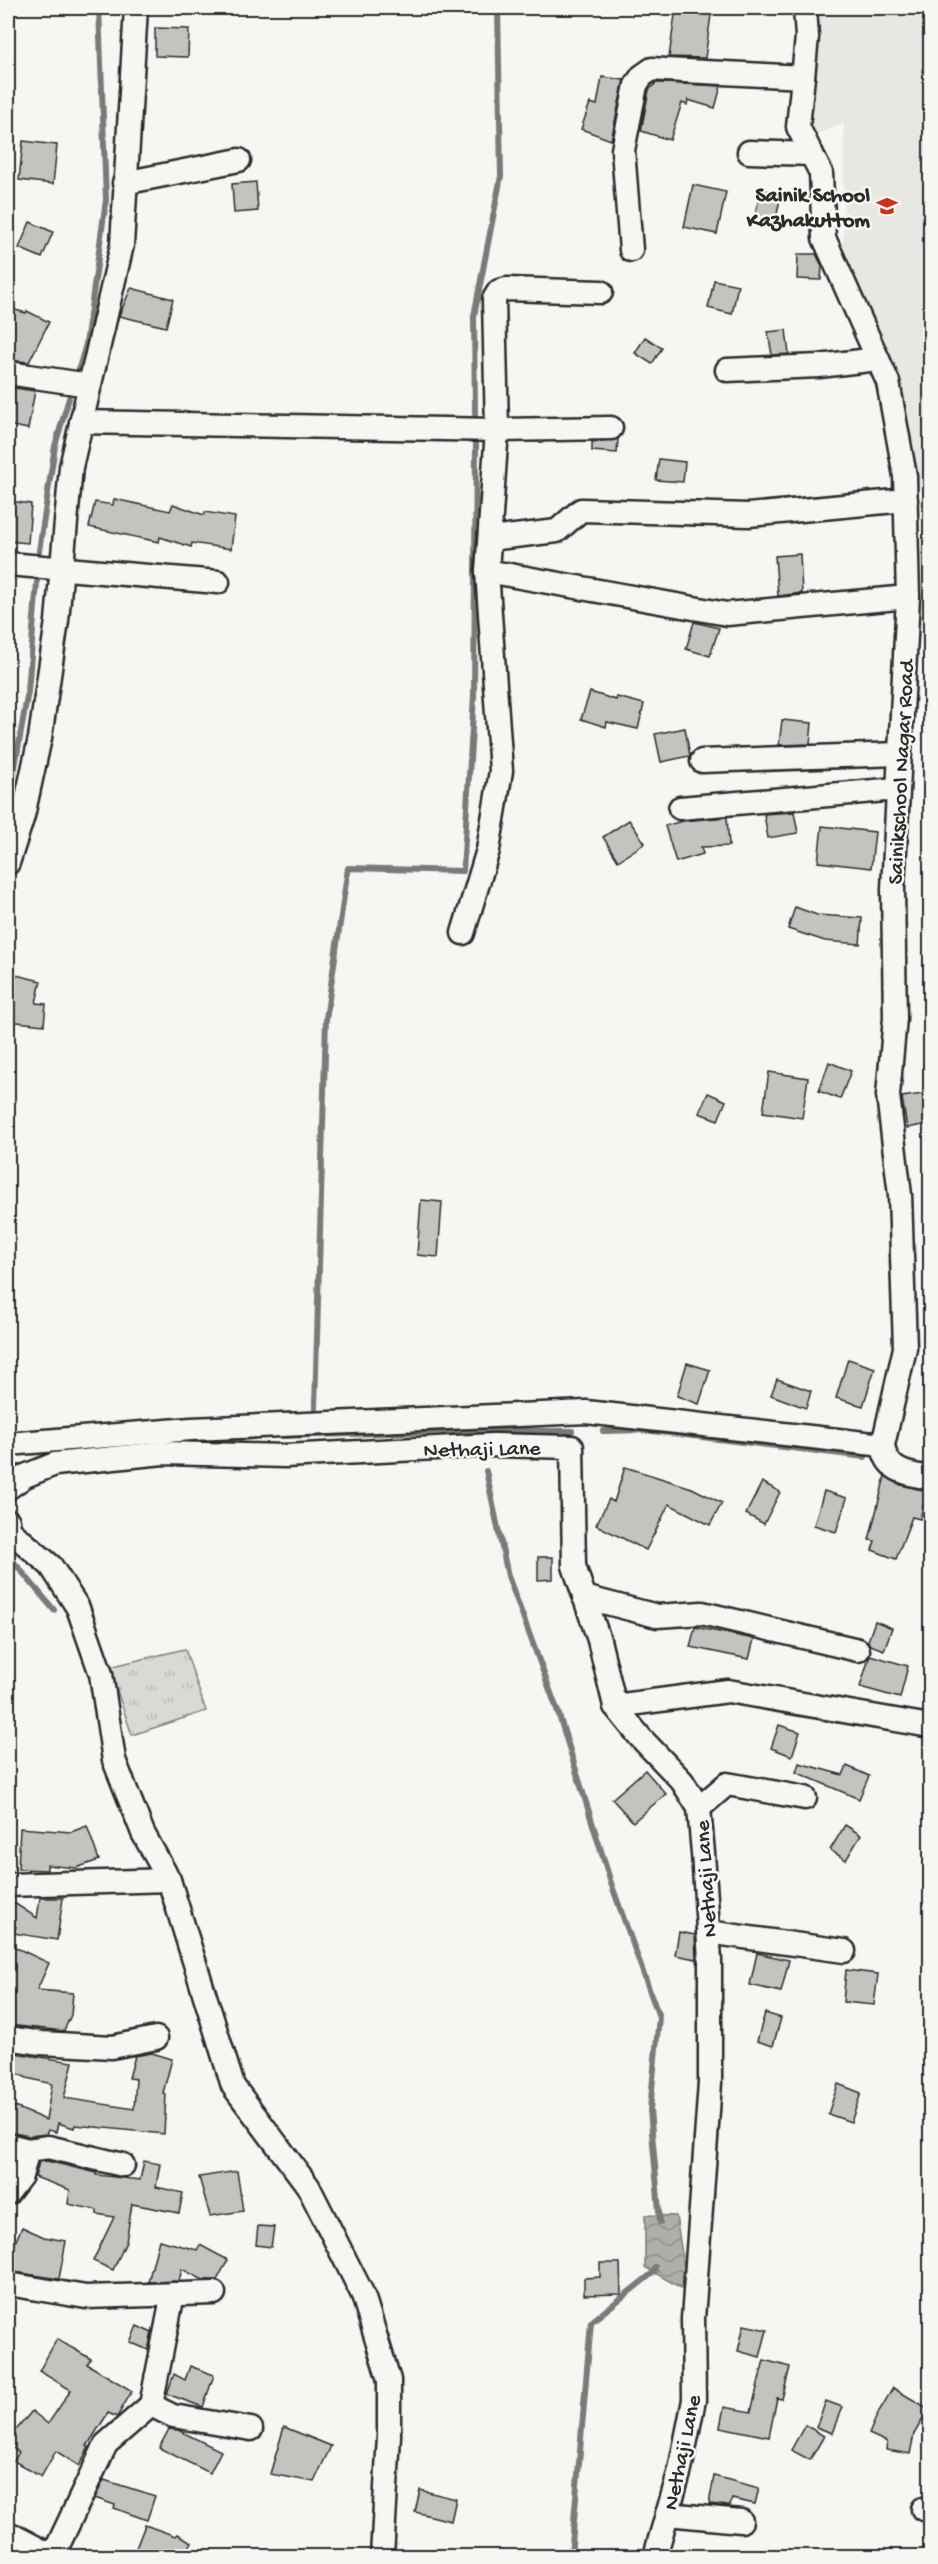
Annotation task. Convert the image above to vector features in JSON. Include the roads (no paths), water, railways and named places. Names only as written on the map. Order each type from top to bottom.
[{"type":"street","points":[[8,863],[23,816],[40,738],[57,621],[70,467],[122,245],[136,8]]},
{"type":"street","name":"Sainikschool Nagar Road","points":[[805,8],[807,37],[798,127],[821,173],[825,238],[888,382],[905,476],[908,597],[892,889],[895,1017],[888,1095],[900,1195],[905,1348],[883,1445]]},
{"type":"street","points":[[631,250],[623,150],[636,85],[642,76],[652,69],[658,69],[803,77]]},
{"type":"street","points":[[749,152],[812,154]]},
{"type":"street","points":[[124,183],[239,160]]},
{"type":"street","points":[[463,933],[488,850],[501,771],[488,571],[497,430],[494,299],[499,291],[507,289],[601,292]]},
{"type":"street","points":[[727,370],[819,366],[878,358]]},
{"type":"street","points":[[8,373],[89,385]]},
{"type":"street","points":[[81,422],[497,430],[611,428]]},
{"type":"street","points":[[490,539],[558,531],[581,510],[749,514],[906,500]]},
{"type":"street","points":[[8,564],[218,582]]},
{"type":"street","points":[[488,571],[726,614],[908,597]]},
{"type":"street","points":[[702,761],[899,754]]},
{"type":"street","points":[[680,808],[897,789]]},
{"type":"street","points":[[8,1444],[191,1429],[586,1412],[883,1445],[885,1456],[891,1465],[903,1473],[930,1478]]},
{"type":"street","name":"Nethaji Lane","points":[[8,1488],[25,1476],[55,1464],[163,1453],[285,1456],[493,1445],[572,1446],[574,1566],[599,1640],[615,1706],[639,1737],[682,1781],[699,1808],[708,1932],[710,2083],[693,2319],[694,2400],[680,2470],[655,2556]]},
{"type":"street","points":[[8,1521],[9,1530],[51,1566],[78,1608],[101,1674],[114,1760],[143,1833],[169,1880],[233,2086],[308,2186],[363,2295],[389,2380],[389,2436],[382,2556]]},
{"type":"street","points":[[584,1597],[657,1616],[702,1613],[858,1650]]},
{"type":"street","points":[[615,1706],[728,1691],[930,1726]]},
{"type":"street","points":[[699,1808],[727,1784],[805,1798]]},
{"type":"street","points":[[8,1885],[53,1886],[169,1880]]},
{"type":"street","points":[[708,1932],[844,1951]]},
{"type":"street","points":[[8,2038],[41,2043],[112,2047],[156,2038]]},
{"type":"street","points":[[8,2193],[21,2176],[18,2147],[48,2147],[123,2165]]},
{"type":"street","points":[[8,2284],[86,2297],[214,2293]]},
{"type":"street","points":[[8,2532],[53,2556],[106,2444],[151,2405],[174,2294]]},
{"type":"street","points":[[151,2405],[173,2416],[251,2429]]},
{"type":"street","points":[[668,2514],[741,2521]]},
{"type":"water","points":[[645,2215],[676,2216],[688,2292],[645,2267]]},
{"type":"waterway","points":[[79,368],[86,344],[106,200],[99,8]]},
{"type":"waterway","points":[[475,414],[474,316],[501,176],[498,8]]},
{"type":"waterway","points":[[39,551],[55,446],[69,398]]},
{"type":"waterway","points":[[315,1408],[326,1019],[348,868],[463,871],[474,696],[476,445]]},
{"type":"waterway","points":[[8,807],[28,691],[37,582]]},
{"type":"waterway","points":[[603,1431],[644,1430],[865,1457]]},
{"type":"waterway","points":[[284,1436],[453,1431],[572,1431]]},
{"type":"waterway","points":[[195,1443],[253,1437]]},
{"type":"waterway","points":[[486,1471],[508,1576],[558,1712],[611,1883],[659,2017],[650,2110],[660,2222]]},
{"type":"waterway","points":[[8,1555],[54,1610]]},
{"type":"waterway","points":[[571,2556],[591,2322],[654,2272],[655,2267]]},
{"type":"place","name":"Sainik School Kazhakuttom","points":[[887,206]]}]
